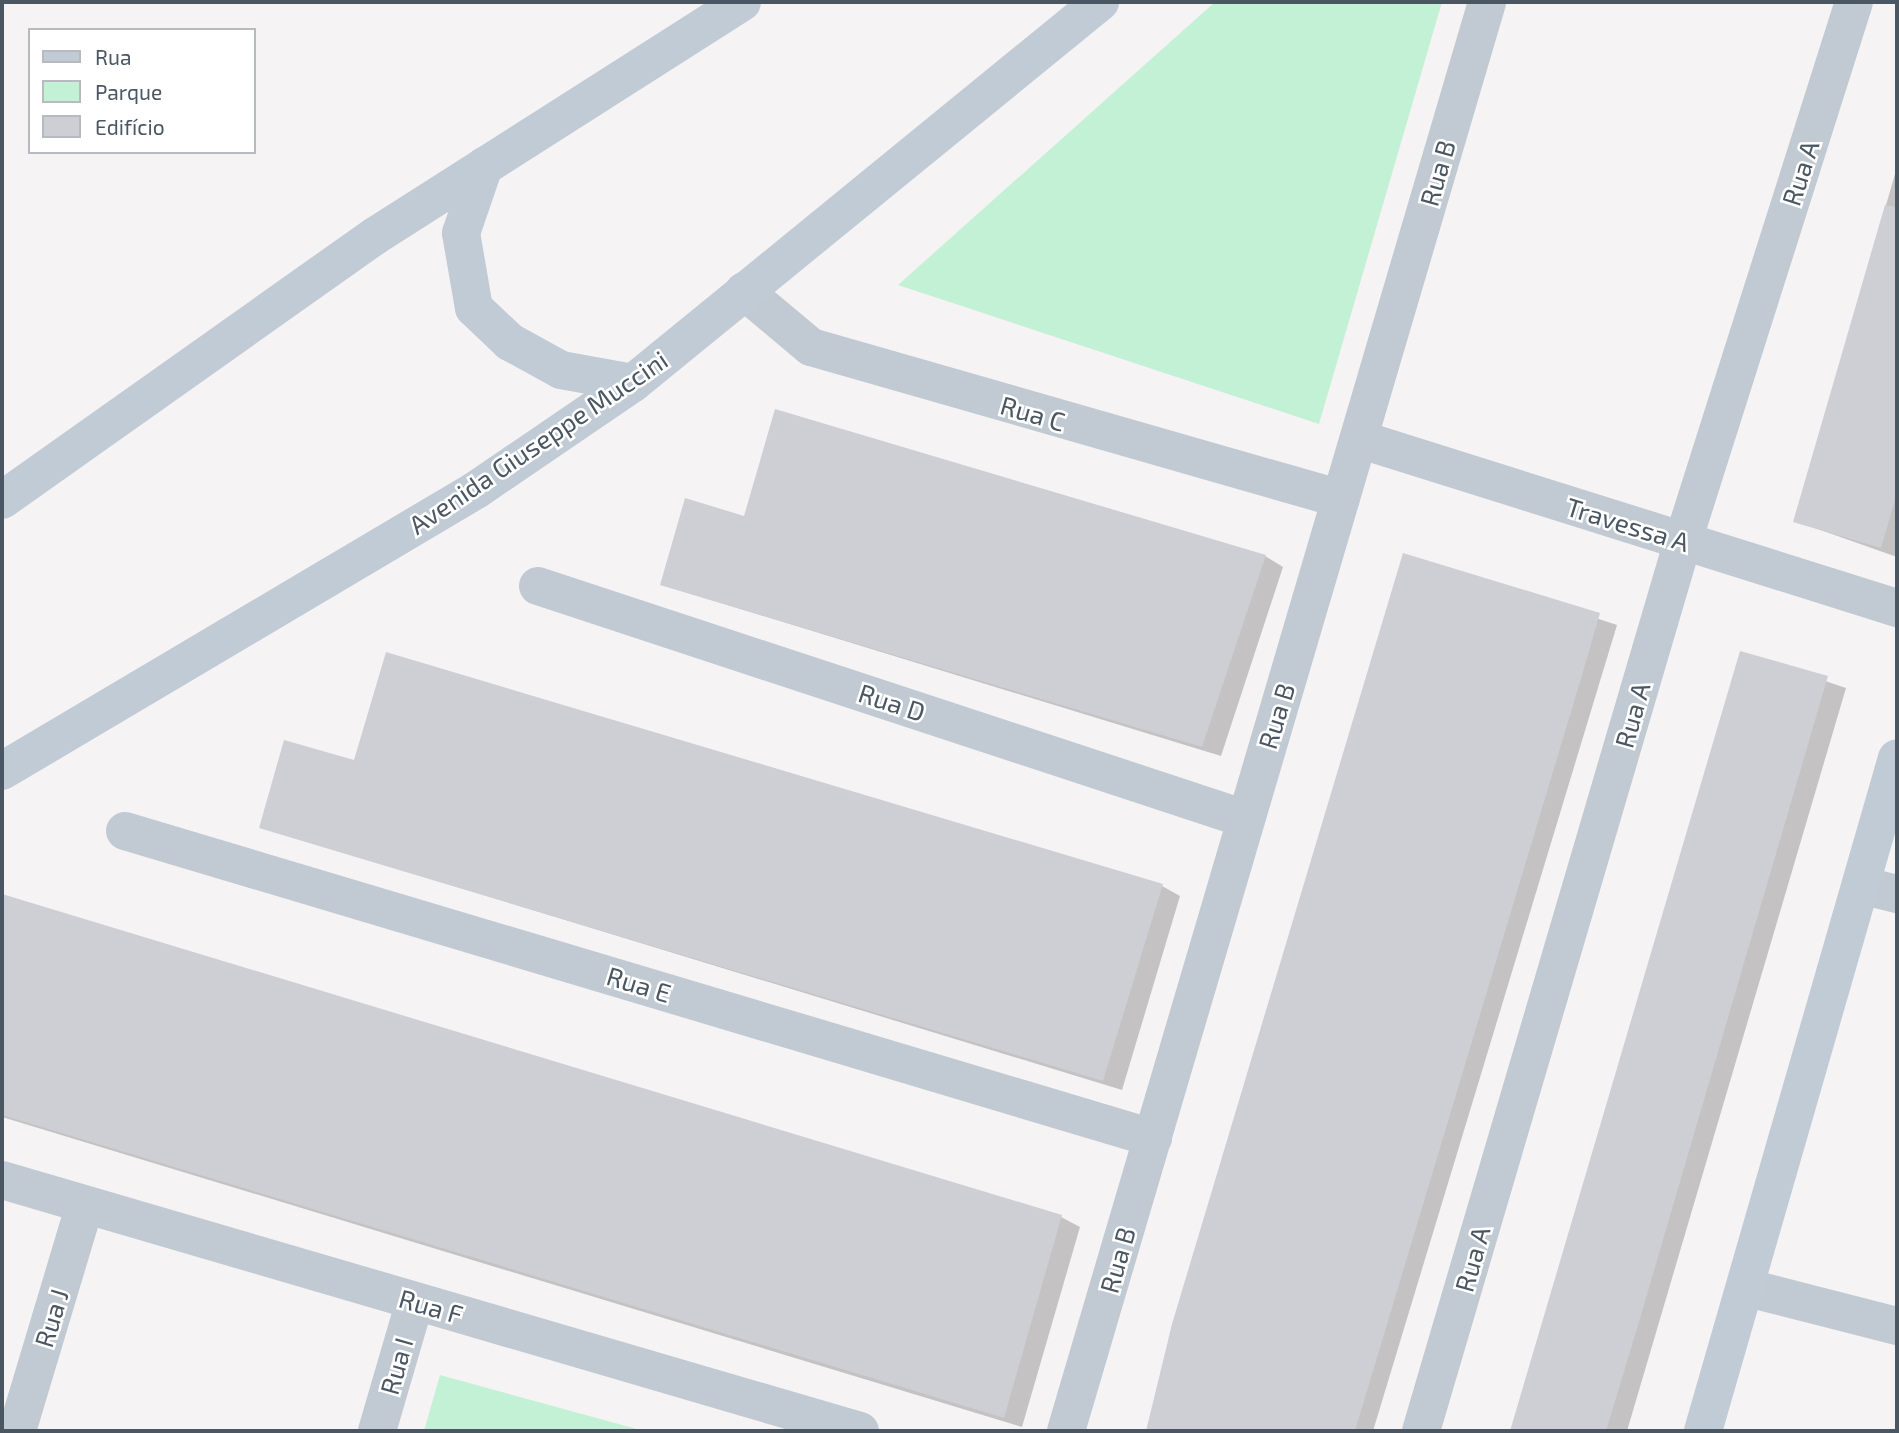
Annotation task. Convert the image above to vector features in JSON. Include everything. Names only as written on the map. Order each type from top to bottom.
[{"type":"main road","points":[[2,500],[484,166],[742,2]]},
{"type":"main road","name":"Avenida Giuseppe Muccini","points":[[2,771],[476,490],[633,383],[1100,2]]},
{"type":"main road","points":[[484,166],[461,233],[474,308],[510,342],[561,370],[633,383]]},
{"type":"main road","points":[[1703,1431],[1879,890],[1897,758]]},
{"type":"street","name":"Rua B","points":[[1066,1431],[1487,2]]},
{"type":"street","name":"Rua A","points":[[1421,1431],[1683,541],[1854,2]]},
{"type":"street","name":"Rua C","points":[[744,291],[811,347],[1341,499]]},
{"type":"street","name":"Travessa A","points":[[1359,439],[1897,608]]},
{"type":"street","name":"Rua D","points":[[538,586],[1246,819]]},
{"type":"street","name":"Rua E","points":[[125,831],[1153,1138]]},
{"type":"street","name":"Rua F","points":[[2,1180],[860,1431]]},
{"type":"street","name":"Rua J","points":[[17,1431],[85,1205]]},
{"type":"street","points":[[1748,1288],[1897,1326]]},
{"type":"street","name":"Rua I","points":[[377,1431],[415,1301]]},
{"type":"green space","points":[[1215,2],[1442,2],[1319,424],[898,285]]},
{"type":"green space","points":[[440,1375],[644,1431],[424,1431]]},
{"type":"building","points":[[1885,205],[1897,207],[1897,493],[1881,548],[1793,522]]},
{"type":"building","points":[[775,409],[1266,555],[1202,747],[660,585],[685,498],[744,516]]},
{"type":"building","points":[[1403,553],[1600,613],[1583,672],[1355,1431],[1146,1431],[1172,1324]]},
{"type":"building","points":[[1740,651],[1828,676],[1639,1322],[1606,1431],[1510,1431]]},
{"type":"building","points":[[386,652],[1163,884],[1103,1081],[259,828],[284,740],[354,760]]},
{"type":"building","points":[[2,894],[1062,1215],[1004,1418],[2,1115]]}]
